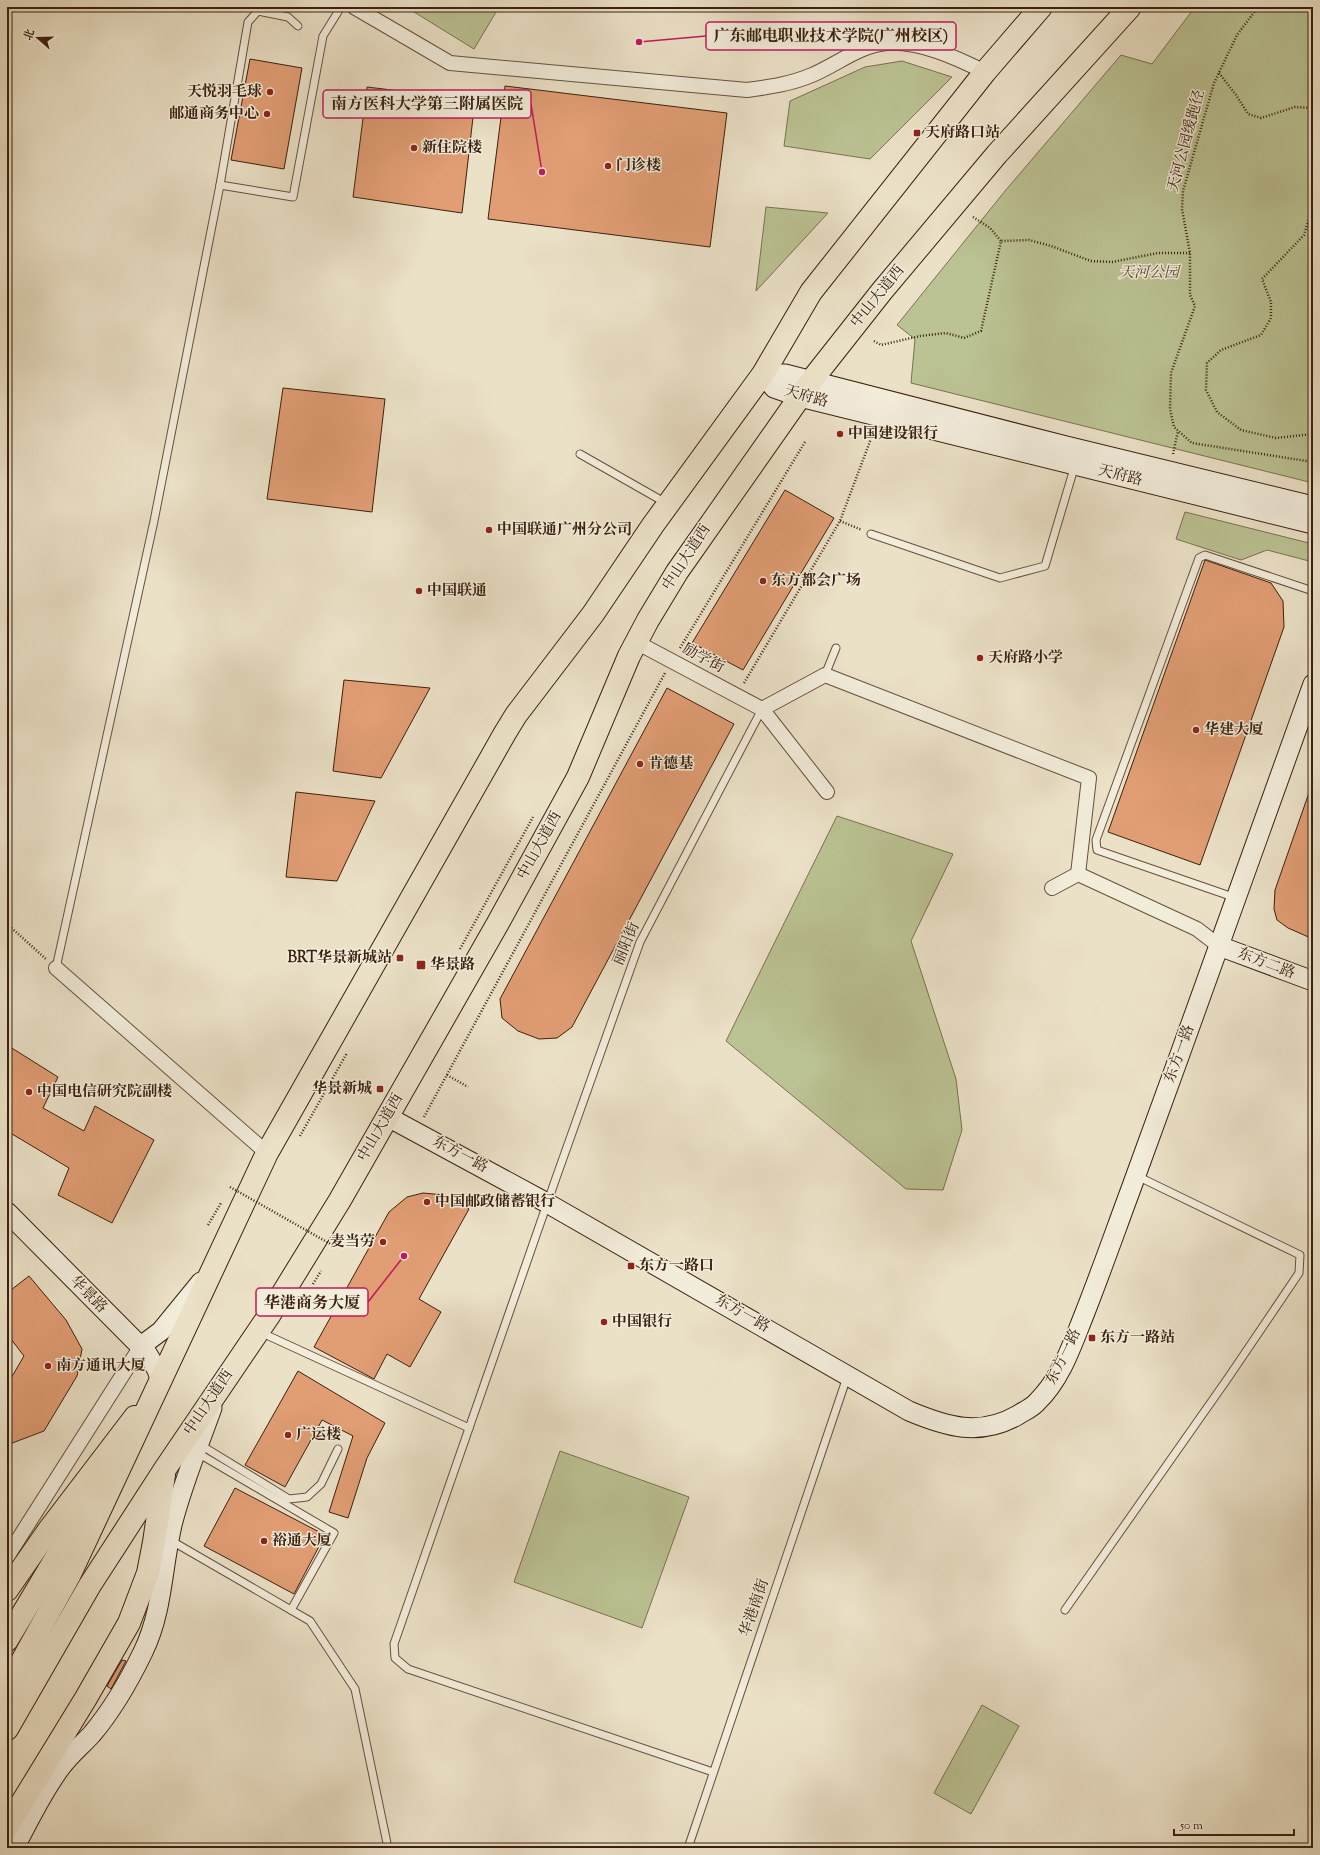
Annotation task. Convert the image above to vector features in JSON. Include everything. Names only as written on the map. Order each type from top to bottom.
[{"type":"highway","points":[[7,1688],[69,1576],[268,1153],[505,732],[516,715],[593,614],[668,504],[763,374],[811,292],[984,72],[1041,7]]},
{"type":"highway","name":"中山大道西","points":[[7,1729],[90,1585],[165,1468],[258,1331],[311,1249],[498,923],[578,777],[618,679],[648,620],[677,572],[805,389],[882,291],[997,154],[1130,7]]},
{"type":"highway","points":[[7,1590],[48,1531],[161,1382]]},
{"type":"highway","points":[[7,1640],[161,1382]]},
{"type":"highway","points":[[7,1827],[86,1698],[129,1623],[148,1573],[165,1468]]},
{"type":"street","points":[[354,7],[450,63],[747,90],[780,86],[811,76],[868,47],[886,43],[905,43],[926,48],[965,62],[984,72]]},
{"type":"street","name":"天府路","points":[[763,374],[774,388],[805,389],[1168,470],[1313,506]]},
{"type":"street","name":"天府路","points":[[805,389],[1075,465],[1313,524]]},
{"type":"street","name":"励学街","points":[[636,642],[758,707]]},
{"type":"street","points":[[827,792],[758,707],[825,675],[1089,778],[1078,874]]},
{"type":"street","name":"东方一路","points":[[388,1116],[547,1203],[909,1411],[940,1423],[967,1428],[994,1426],[1014,1417],[1035,1405],[1052,1385],[1073,1342],[1098,1280],[1313,684]]},
{"type":"street","points":[[1052,888],[1078,874]]},
{"type":"street","points":[[1078,874],[1197,929],[1219,946]]},
{"type":"street","name":"东方二路","points":[[1219,946],[1313,981]]},
{"type":"street","points":[[56,968],[268,1153]]},
{"type":"street","name":"华景路","points":[[7,1212],[141,1346],[153,1361],[161,1382]]},
{"type":"street","points":[[7,1557],[141,1346],[161,1331],[213,1268]]},
{"type":"street","points":[[14,1848],[47,1786],[62,1765],[91,1735],[110,1710],[143,1651],[155,1622],[161,1597],[170,1540],[180,1496],[220,1386]]},
{"type":"lane","points":[[220,185],[293,197],[324,36],[341,7]]},
{"type":"lane","points":[[56,968],[154,521],[220,185],[248,22],[258,11],[288,17],[298,26]]},
{"type":"lane","points":[[580,454],[668,504]]},
{"type":"lane","points":[[872,534],[1000,578],[1045,566],[1075,465]]},
{"type":"lane","points":[[1236,898],[1097,850],[1096,840],[1199,558],[1205,554],[1313,591]]},
{"type":"lane","points":[[825,675],[836,648]]},
{"type":"lane","name":"丽阳街","points":[[713,1772],[408,1669],[395,1658],[394,1644],[547,1203],[640,942],[758,707]]},
{"type":"lane","points":[[1065,1610],[1299,1273],[1300,1255],[1136,1175]]},
{"type":"lane","points":[[258,1331],[469,1428]]},
{"type":"lane","name":"华港南街","points":[[688,1848],[847,1376]]},
{"type":"lane","points":[[198,1448],[289,1499],[307,1497],[321,1484],[338,1449]]},
{"type":"lane","points":[[198,1448],[334,1533],[291,1610]]},
{"type":"lane","points":[[170,1540],[310,1621],[355,1690],[388,1848]]},
{"type":"path","name":"天河公园缓跑径","points":[[1178,431],[1174,427],[1170,409],[1171,373],[1195,306],[1190,295],[1190,253],[1182,209],[1183,191],[1214,83],[1237,35],[1258,7]]},
{"type":"path","points":[[1219,73],[1236,94],[1248,114],[1261,118],[1295,107],[1313,108]]},
{"type":"path","points":[[1313,206],[1304,235],[1262,279],[1271,302],[1271,318],[1261,335],[1221,350],[1207,363],[1206,390],[1216,412],[1241,430],[1276,438],[1313,434]]},
{"type":"path","points":[[973,217],[990,228],[1001,241]]},
{"type":"path","points":[[1001,241],[1029,240],[1052,246],[1090,261],[1112,262],[1158,253],[1190,253]]},
{"type":"path","points":[[874,341],[881,345],[920,336],[946,333],[964,338],[982,331],[1001,241]]},
{"type":"path","points":[[1168,470],[1178,431],[1192,443],[1313,462]]},
{"type":"path","points":[[736,696],[840,521],[872,436]]},
{"type":"path","points":[[416,1131],[672,661],[806,442]]},
{"type":"path","points":[[840,521],[872,534]]},
{"type":"path","points":[[7,924],[56,968]]},
{"type":"path","points":[[447,1075],[468,1087]]},
{"type":"path","points":[[299,1137],[316,1110]]},
{"type":"path","points":[[227,1193],[230,1187],[334,1246]]},
{"type":"path","points":[[208,1225],[223,1200]]},
{"type":"green space","points":[[406,7],[499,7],[474,49]]},
{"type":"green space","name":"天河公园","points":[[1195,7],[1313,7],[1313,483],[911,383],[915,339],[897,325],[1005,191],[1121,55],[1152,64]]},
{"type":"green space","points":[[902,61],[952,77],[870,159],[784,146],[790,101],[865,67]]},
{"type":"green space","points":[[766,207],[828,213],[756,291]]},
{"type":"green space","points":[[1185,512],[1313,544],[1313,562],[1267,550],[1241,560],[1176,539]]},
{"type":"green space","points":[[837,816],[953,854],[911,941],[956,1079],[962,1130],[943,1190],[906,1189],[726,1041]]},
{"type":"green space","points":[[560,1451],[689,1497],[642,1628],[514,1582]]},
{"type":"green space","points":[[982,1705],[1019,1726],[971,1814],[934,1793]]},
{"type":"building","name":"邮通商务中心","points":[[250,59],[302,68],[284,169],[231,160]]},
{"type":"building","name":"门诊楼","points":[[505,86],[727,113],[710,247],[488,219]]},
{"type":"building","name":"新住院楼","points":[[367,87],[475,100],[462,213],[353,197]]},
{"type":"building","points":[[283,388],[385,399],[372,512],[267,499]]},
{"type":"building","name":"东方都会广场","points":[[785,490],[834,518],[743,670],[692,643]]},
{"type":"building","name":"华建大厦","points":[[1205,560],[1271,583],[1283,601],[1284,627],[1200,865],[1108,832]]},
{"type":"building","points":[[344,680],[430,688],[381,778],[333,771]]},
{"type":"building","points":[[667,688],[734,724],[572,1027],[557,1038],[539,1039],[518,1031],[502,1018],[500,999]]},
{"type":"building","points":[[1311,787],[1313,788],[1313,939],[1288,928],[1277,920],[1274,909],[1275,890]]},
{"type":"building","points":[[296,792],[375,801],[337,881],[286,877]]},
{"type":"building","points":[[7,1045],[58,1077],[43,1108],[84,1131],[95,1106],[154,1140],[112,1223],[58,1195],[69,1168],[7,1131]]},
{"type":"building","points":[[423,1193],[444,1195],[469,1209],[419,1299],[441,1312],[410,1367],[387,1354],[374,1379],[314,1347],[389,1212],[407,1197]]},
{"type":"building","name":"南方通讯大厦","points":[[29,1276],[66,1320],[82,1349],[77,1376],[44,1431],[7,1445],[7,1385],[24,1356],[7,1334],[7,1293]]},
{"type":"building","name":"广运楼","points":[[298,1371],[385,1423],[367,1458],[348,1518],[329,1512],[353,1436],[322,1420],[285,1487],[245,1465]]},
{"type":"building","name":"裕通大厦","points":[[235,1488],[325,1535],[294,1594],[204,1546]]},
{"type":"building","points":[[122,1660],[126,1661],[111,1689],[107,1686]]},
{"type":"place","name":"广东邮电职业技术学院(广州校区)","points":[[639,42]]},
{"type":"place","name":"天悦羽毛球","points":[[270,92]]},
{"type":"place","name":"邮通商务中心","points":[[267,114]]},
{"type":"place","name":"天府路口站","points":[[917,133]]},
{"type":"place","name":"新住院楼","points":[[414,148]]},
{"type":"place","name":"门诊楼","points":[[608,166]]},
{"type":"place","name":"南方医科大学第三附属医院","points":[[542,172]]},
{"type":"place","name":"中国建设银行","points":[[840,434]]},
{"type":"place","name":"中国联通广州分公司","points":[[489,530]]},
{"type":"place","name":"东方都会广场","points":[[763,581]]},
{"type":"place","name":"中国联通","points":[[419,591]]},
{"type":"place","name":"天府路小学","points":[[980,658]]},
{"type":"place","name":"华建大厦","points":[[1196,730]]},
{"type":"place","name":"肯德基","points":[[640,764]]},
{"type":"place","name":"BRT华景新城站","points":[[400,958]]},
{"type":"place","name":"华景路","points":[[421,965]]},
{"type":"place","name":"华景新城","points":[[380,1089]]},
{"type":"place","name":"中国电信研究院副楼","points":[[29,1092]]},
{"type":"place","name":"中国邮政储蓄银行","points":[[427,1202]]},
{"type":"place","name":"麦当劳","points":[[383,1242]]},
{"type":"place","name":"华港商务大厦","points":[[404,1256]]},
{"type":"place","name":"东方一路口","points":[[631,1266]]},
{"type":"place","name":"中国银行","points":[[604,1322]]},
{"type":"place","name":"东方一路站","points":[[1092,1338]]},
{"type":"place","name":"南方通讯大厦","points":[[48,1366]]},
{"type":"place","name":"广运楼","points":[[288,1435]]},
{"type":"place","name":"裕通大厦","points":[[264,1541]]}]
